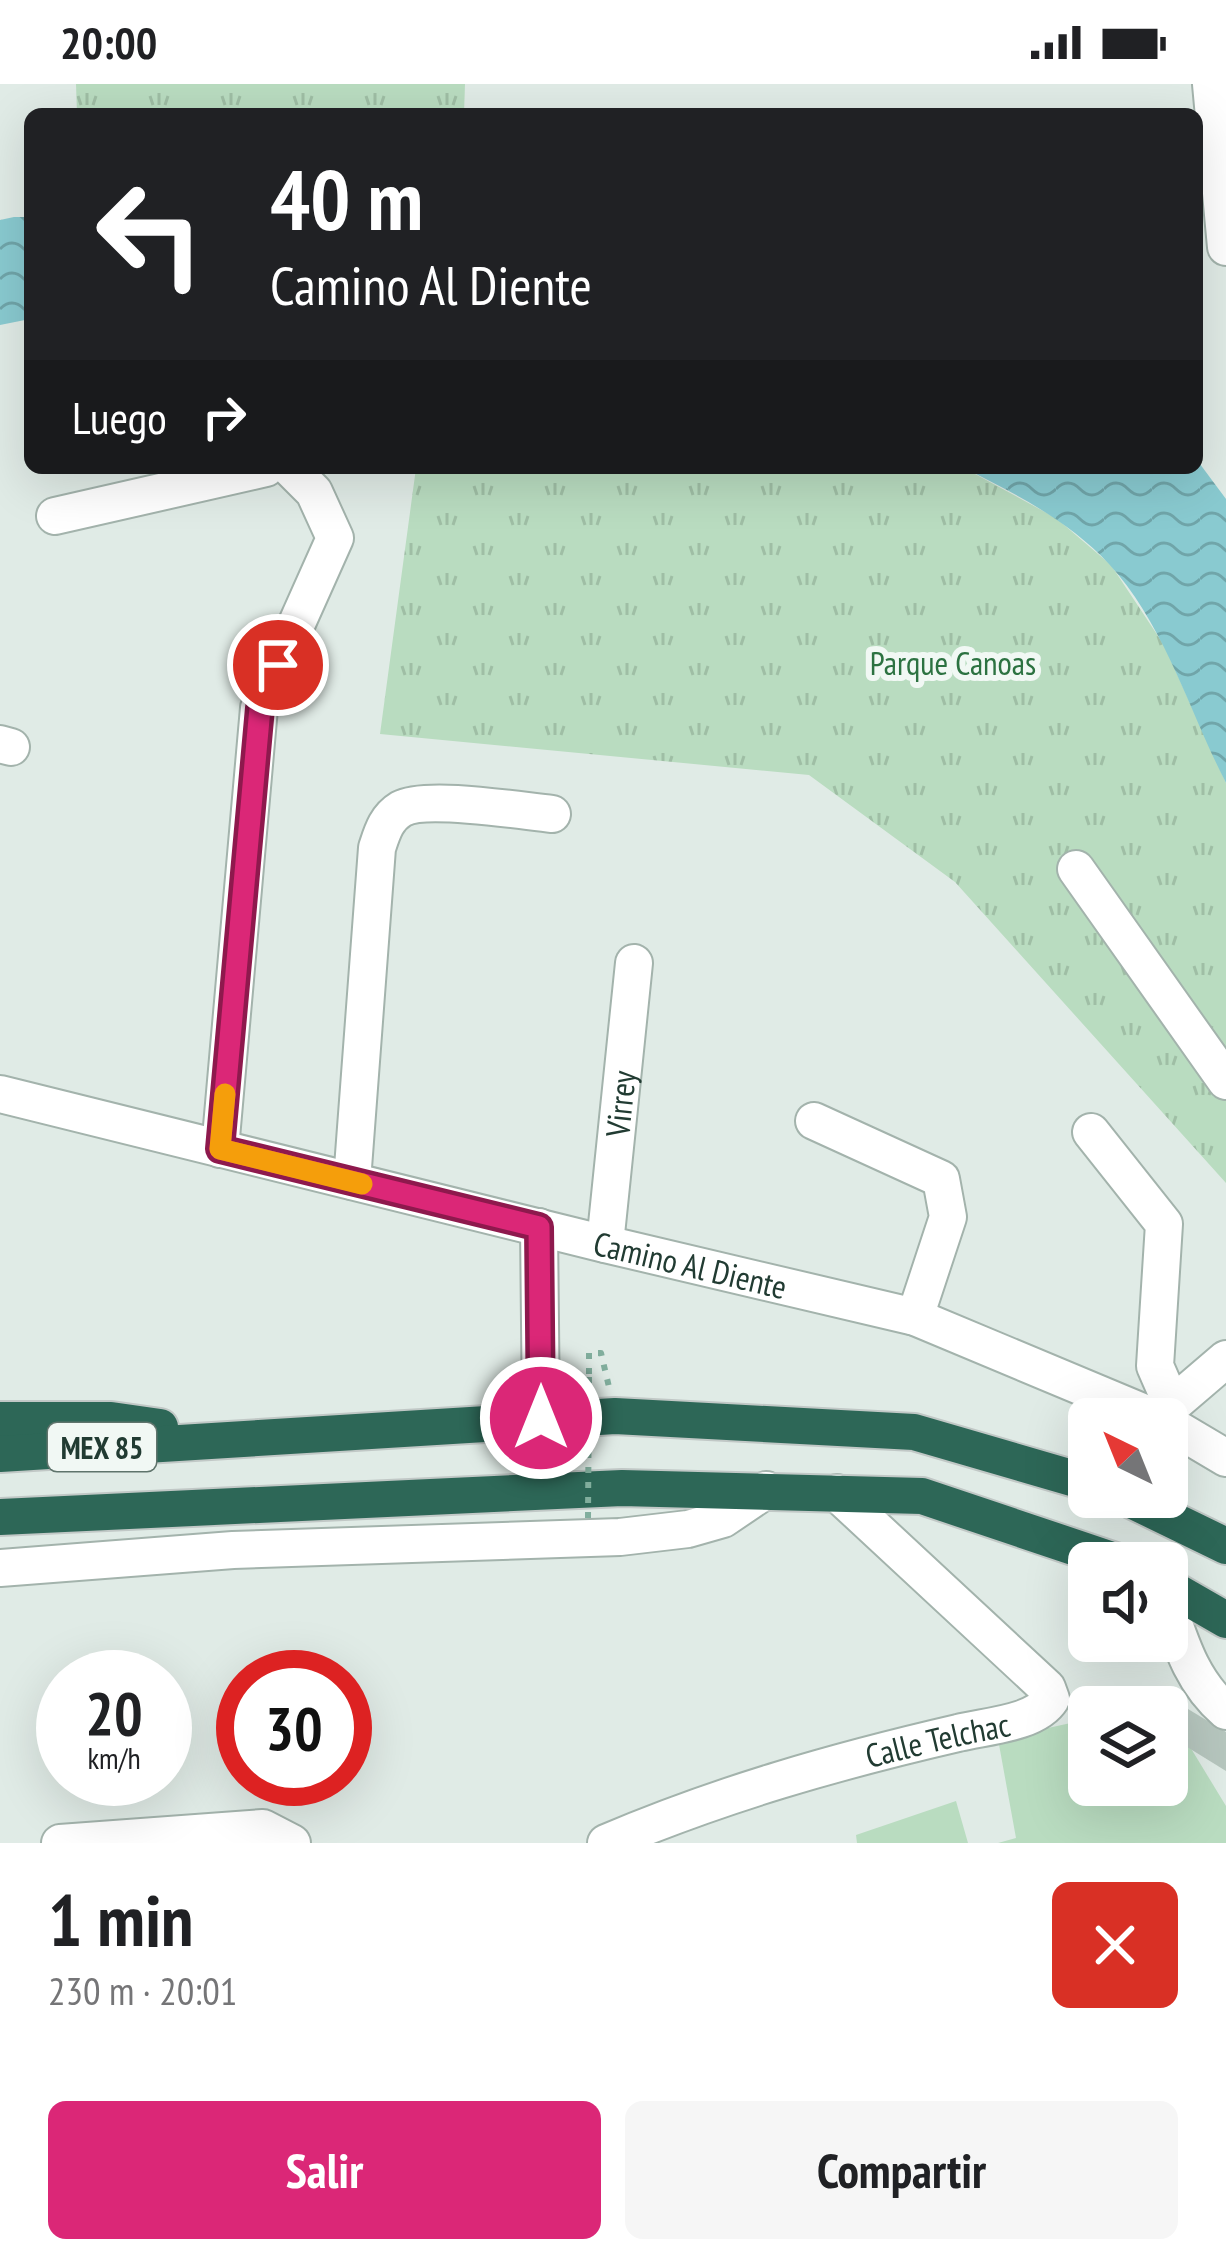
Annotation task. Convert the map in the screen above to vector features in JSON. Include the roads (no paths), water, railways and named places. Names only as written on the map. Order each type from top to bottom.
[{"type":"highway","name":"MEX 85","points":[[0,1454],[615,1416],[914,1432],[1068,1477]]},
{"type":"highway","points":[[0,1420],[111,1420],[167,1428],[203,1440]]},
{"type":"highway","name":"MEX 85","points":[[0,1517],[622,1488],[766,1490],[922,1496],[1068,1545]]},
{"type":"highway","points":[[1168,1518],[1226,1546]]},
{"type":"highway","points":[[1188,1598],[1226,1620]]},
{"type":"street","points":[[1211,84],[1226,247]]},
{"type":"street","points":[[55,516],[240,474]]},
{"type":"street","points":[[220,1149],[260,708],[335,538],[314,492],[296,474]]},
{"type":"street","points":[[352,1181],[377,848],[384,825],[402,809],[426,803],[552,814]]},
{"type":"street","points":[[1076,869],[1226,1081]]},
{"type":"street","name":"Virrey","points":[[605,1244],[634,963]]},
{"type":"street","name":"Camino Al Diente","points":[[0,1094],[915,1316],[1119,1398]]},
{"type":"street","points":[[814,1121],[941,1179],[948,1217],[915,1316]]},
{"type":"street","points":[[1090,1132],[1164,1224],[1155,1366],[1161,1398]]},
{"type":"street","points":[[539,1227],[541,1418]]},
{"type":"street","points":[[1184,1398],[1226,1359]]},
{"type":"street","name":"Camino Al Diente","points":[[1188,1432],[1226,1458]]},
{"type":"street","points":[[0,1568],[233,1550],[620,1538],[723,1519],[766,1490]]},
{"type":"street","name":"Calle Telchac","points":[[606,1843],[690,1808],[826,1764],[1025,1716],[1051,1700],[1047,1688],[837,1493]]},
{"type":"street","points":[[1188,1662],[1201,1686],[1226,1711]]},
{"type":"street","points":[[60,1843],[263,1828],[292,1843]]},
{"type":"water","points":[[24,217],[24,320],[0,325],[0,220]]},
{"type":"water","points":[[1203,468],[1226,499],[1226,783],[1161,641],[1129,588],[1093,549],[1022,498],[976,474],[1203,474]]},
{"type":"park label","name":"Parque Canoas","points":[[953,662]]}]
